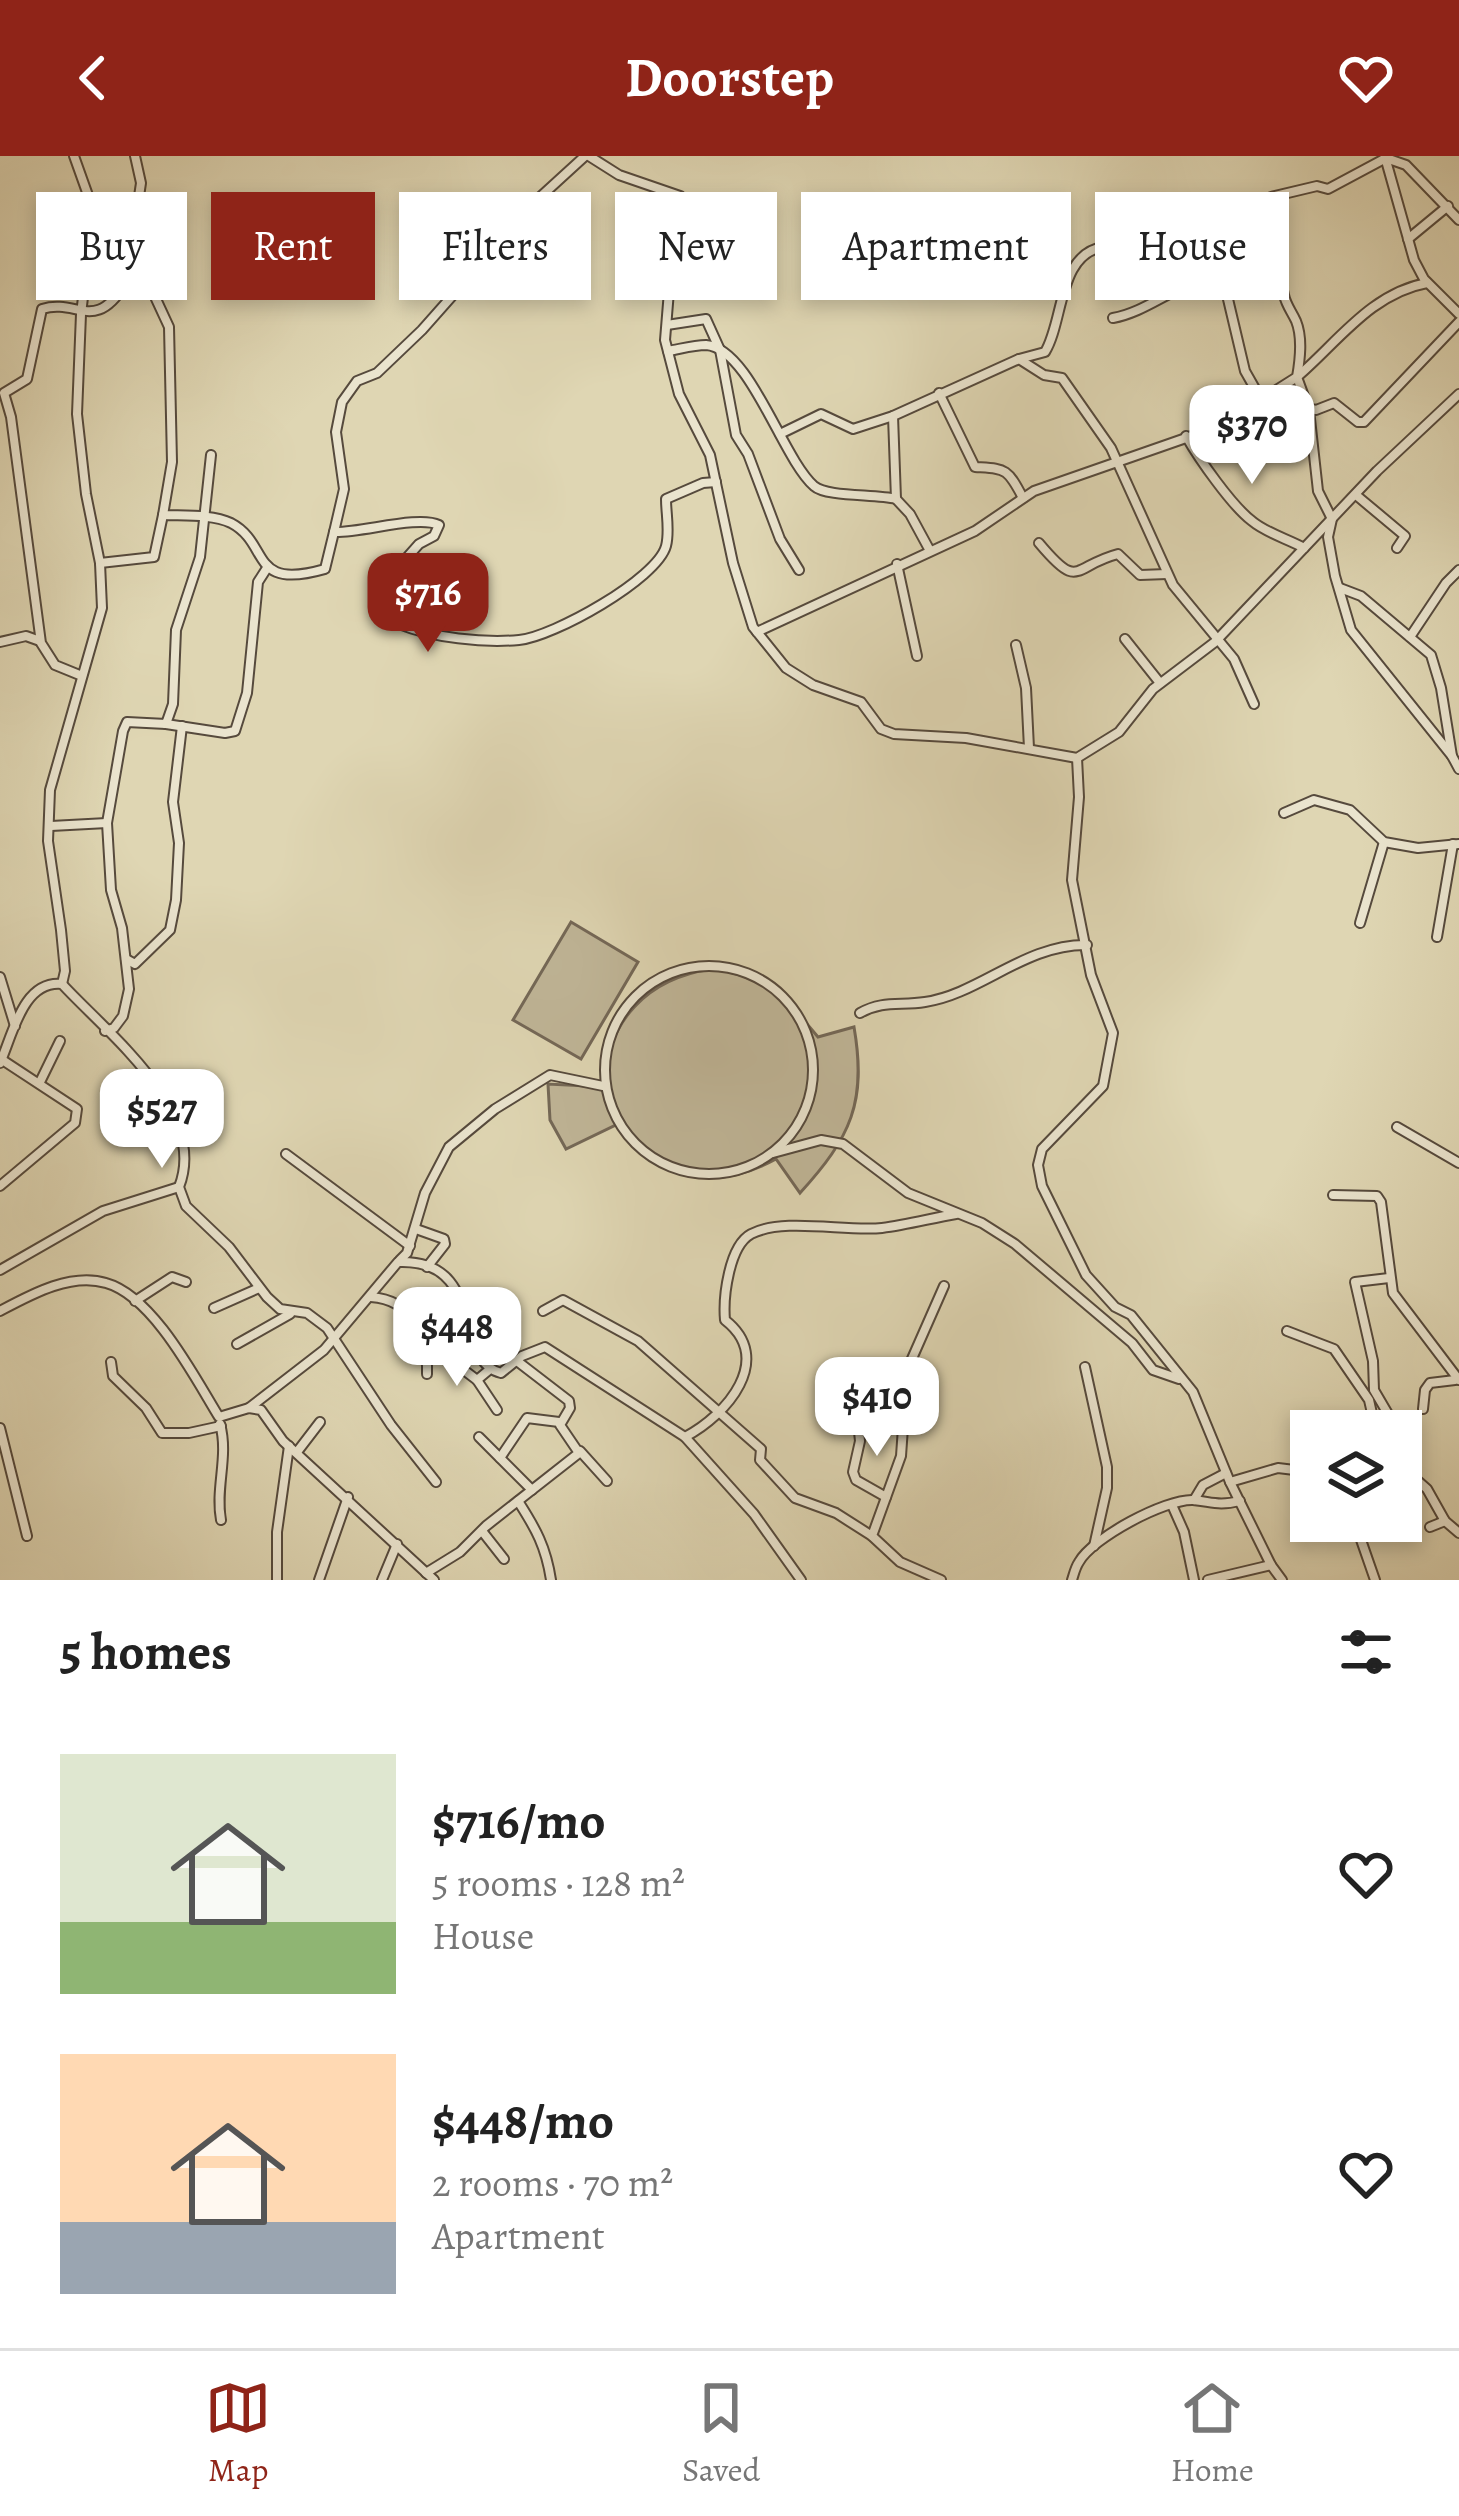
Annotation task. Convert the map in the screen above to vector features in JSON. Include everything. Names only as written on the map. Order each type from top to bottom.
[{"type":"street","points":[[62,984],[65,971],[50,869],[50,790],[102,608],[100,563],[76,414],[90,239],[89,198],[74,156]]},
{"type":"street","points":[[135,156],[140,192]]},
{"type":"street","points":[[163,514],[233,524],[268,568],[292,574],[325,569],[344,489],[336,432],[342,402],[357,381],[377,373],[422,330],[538,200],[587,156],[619,175],[680,196],[681,230],[670,279],[668,351],[679,394],[710,454],[734,563],[757,632],[786,668],[813,685],[861,701],[881,729],[894,734],[966,738],[1077,758],[1119,732],[1136,706],[1160,683],[1217,640],[1459,394]]},
{"type":"street","points":[[1308,408],[1334,403],[1364,422],[1459,318],[1427,283],[1408,239],[1385,157]]},
{"type":"street","points":[[1289,193],[1317,186],[1328,189],[1385,157],[1405,163],[1459,220]]},
{"type":"street","points":[[1408,239],[1448,206]]},
{"type":"street","points":[[780,434],[820,414],[853,428],[893,416],[939,392],[1045,352],[1054,337],[1076,262],[1095,248]]},
{"type":"street","points":[[1113,318],[1143,311],[1195,282],[1222,278],[1245,371],[1262,401]]},
{"type":"street","points":[[757,632],[974,531],[1023,498],[1065,478],[1244,418],[1331,349],[1357,318],[1402,291],[1427,283]]},
{"type":"street","points":[[82,676],[55,665],[40,641],[4,393],[27,379],[42,308],[52,305],[81,314],[114,300]]},
{"type":"street","points":[[100,563],[154,557],[172,462],[169,327],[156,300]]},
{"type":"street","points":[[1286,300],[1298,325],[1297,377],[1308,408],[1318,491],[1331,519],[1330,554],[1351,630],[1459,769]]},
{"type":"street","points":[[668,325],[706,319],[720,350],[736,435],[780,538],[799,570]]},
{"type":"street","points":[[668,351],[706,345],[720,350],[739,367],[815,488],[831,495],[852,492],[896,500],[910,514],[929,549]]},
{"type":"street","points":[[1019,359],[1044,375],[1062,378],[1118,463],[1167,574],[1234,659],[1254,704]]},
{"type":"street","points":[[939,392],[975,467],[1002,469],[1023,498]]},
{"type":"street","points":[[893,416],[896,500]]},
{"type":"street","points":[[1186,436],[1245,515],[1304,548]]},
{"type":"street","points":[[166,724],[173,704],[176,630],[200,557],[211,454]]},
{"type":"street","points":[[334,532],[362,533],[427,520],[439,525],[434,536],[418,544],[388,579],[399,624],[419,632],[518,640],[569,621],[648,573],[667,544],[666,499],[716,482]]},
{"type":"street","points":[[1356,495],[1405,536],[1397,548]]},
{"type":"street","points":[[1039,543],[1057,565],[1070,572],[1079,573],[1118,554],[1140,575],[1167,574]]},
{"type":"street","points":[[897,564],[917,656]]},
{"type":"street","points":[[105,1031],[115,1028],[123,1016],[129,989],[111,890],[107,823],[128,722],[235,731],[247,693],[258,582],[268,568]]},
{"type":"street","points":[[1410,638],[1459,570]]},
{"type":"street","points":[[1340,588],[1361,596],[1426,649],[1434,662],[1452,756]]},
{"type":"street","points":[[0,642],[26,636],[40,641]]},
{"type":"street","points":[[1125,639],[1160,683]]},
{"type":"street","points":[[1016,645],[1026,688],[1029,748]]},
{"type":"street","points":[[124,959],[135,964],[170,930],[179,843],[173,802],[182,726]]},
{"type":"street","points":[[1077,758],[1079,797],[1071,878],[1091,977],[1113,1034],[1103,1086],[1044,1145],[1039,1175],[1086,1275],[1115,1307],[1139,1323],[1200,1405],[1228,1477],[1282,1580]]},
{"type":"street","points":[[1302,793],[1351,810],[1384,842],[1418,848],[1456,843],[1437,937]]},
{"type":"street","points":[[1284,813],[1313,800]]},
{"type":"street","points":[[50,826],[107,823]]},
{"type":"street","points":[[1360,923],[1384,842]]},
{"type":"street","points":[[860,1013],[877,1004],[930,1001],[1036,954],[1087,945]]},
{"type":"street","points":[[693,967],[754,976],[785,997],[807,1035],[812,1055],[810,1102],[794,1132],[773,1153],[726,1173],[707,1175],[662,1164],[622,1128],[603,1086],[614,1025],[646,987],[660,977],[693,967]]},
{"type":"street","points":[[0,977],[15,1026]]},
{"type":"street","points":[[40,1082],[1,1060],[38,988],[62,984]]},
{"type":"street","points":[[62,984],[151,1078],[170,1106],[185,1151],[179,1186],[186,1206],[229,1247],[280,1309],[307,1313],[327,1328],[436,1482]]},
{"type":"street","points":[[0,1186],[43,1154],[76,1119],[73,1103],[39,1086],[60,1041]]},
{"type":"street","points":[[111,1362],[113,1376],[146,1408],[162,1433],[189,1433],[249,1408],[334,1339],[398,1262],[410,1246],[435,1168],[467,1129],[550,1075],[603,1086]]},
{"type":"street","points":[[1397,1127],[1459,1163]]},
{"type":"street","points":[[773,1153],[834,1140],[894,1186],[982,1223],[1015,1244],[1132,1343],[1153,1370],[1181,1380]]},
{"type":"street","points":[[286,1154],[410,1246]]},
{"type":"street","points":[[0,1270],[103,1211],[179,1186]]},
{"type":"street","points":[[1333,1196],[1377,1196],[1393,1293],[1458,1380],[1430,1383],[1424,1409]]},
{"type":"street","points":[[685,1437],[721,1411],[745,1372],[748,1353],[741,1333],[725,1320],[724,1307],[738,1249],[747,1236],[803,1227],[882,1228],[956,1214]]},
{"type":"street","points":[[416,1228],[444,1239],[428,1268]]},
{"type":"street","points":[[398,1262],[440,1273],[464,1301],[479,1360],[489,1370],[501,1373],[534,1349],[545,1347],[685,1437],[754,1514],[801,1580]]},
{"type":"street","points":[[135,1301],[172,1276],[185,1282]]},
{"type":"street","points":[[1386,1410],[1375,1390],[1355,1282],[1389,1278]]},
{"type":"street","points":[[0,1310],[36,1291],[95,1282],[106,1283],[135,1301],[186,1364],[219,1421],[225,1441],[218,1496],[221,1520]]},
{"type":"street","points":[[872,1536],[901,1456],[907,1370],[944,1286]]},
{"type":"street","points":[[214,1308],[259,1288]]},
{"type":"street","points":[[369,1297],[376,1295],[400,1306],[419,1323],[426,1339],[427,1374]]},
{"type":"street","points":[[543,1311],[563,1300],[638,1342],[761,1449],[760,1460],[795,1498],[836,1513],[872,1536],[900,1562],[941,1580]]},
{"type":"street","points":[[237,1344],[291,1313]]},
{"type":"street","points":[[1287,1331],[1334,1349],[1371,1410]]},
{"type":"street","points":[[452,1360],[477,1380],[496,1409]]},
{"type":"street","points":[[517,1361],[569,1401],[570,1408],[560,1422]]},
{"type":"street","points":[[1085,1367],[1107,1467],[1107,1488],[1093,1547]]},
{"type":"street","points":[[477,1380],[489,1370]]},
{"type":"street","points":[[840,1378],[855,1394],[860,1441],[853,1472],[856,1480],[886,1497]]},
{"type":"street","points":[[249,1408],[261,1410],[293,1449],[430,1577],[580,1451]]},
{"type":"street","points":[[500,1458],[527,1418],[560,1422],[607,1481]]},
{"type":"street","points":[[277,1580],[277,1532],[293,1449],[320,1422]]},
{"type":"street","points":[[0,1428],[28,1536]]},
{"type":"street","points":[[478,1437],[532,1490]]},
{"type":"street","points":[[1194,1500],[1204,1485],[1228,1477],[1290,1469]]},
{"type":"street","points":[[1422,1486],[1445,1521],[1459,1533]]},
{"type":"street","points":[[319,1580],[348,1497]]},
{"type":"street","points":[[1072,1580],[1079,1560],[1114,1531],[1172,1505],[1194,1500],[1208,1505],[1240,1501]]},
{"type":"street","points":[[518,1501],[545,1541],[551,1580]]},
{"type":"street","points":[[1172,1505],[1184,1532],[1194,1580]]},
{"type":"street","points":[[1430,1527],[1445,1521]]},
{"type":"street","points":[[482,1531],[504,1558]]},
{"type":"street","points":[[1362,1542],[1375,1580]]},
{"type":"street","points":[[382,1580],[397,1544]]},
{"type":"street","points":[[1208,1580],[1249,1576],[1271,1565]]},
{"type":"shaded area","points":[[571,922],[638,962],[581,1059],[513,1020]]},
{"type":"shaded area","points":[[712,969],[745,977],[772,991],[818,1037],[854,1027],[858,1077],[851,1117],[832,1154],[800,1193],[776,1159],[731,1176],[688,1176],[649,1159],[616,1125],[566,1149],[550,1120],[548,1084],[605,1087],[613,1042],[634,1007],[668,982]]}]
